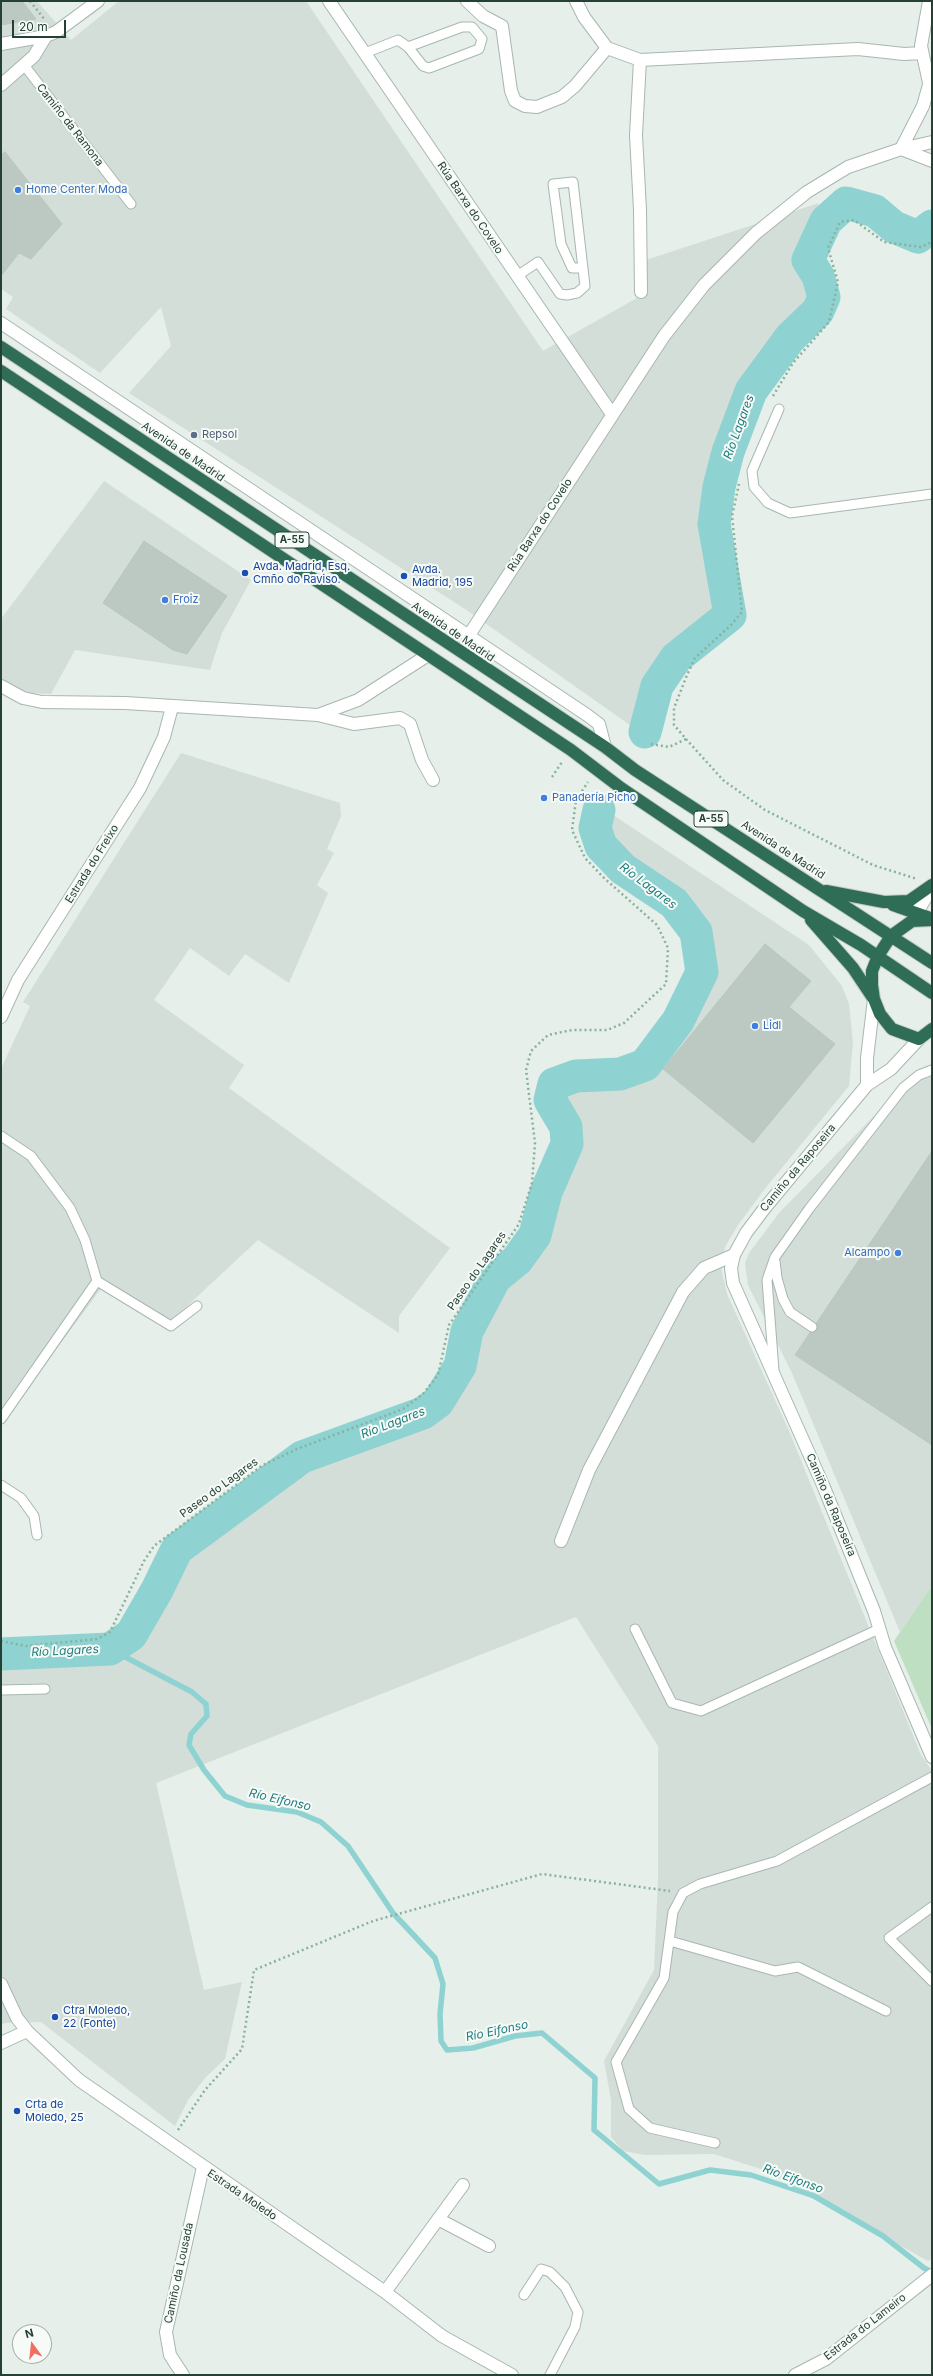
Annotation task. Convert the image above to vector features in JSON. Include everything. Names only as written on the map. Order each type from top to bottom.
[{"type":"highway","name":"Avenida de Madrid","points":[[1,347],[605,747],[635,770],[891,936]]},
{"type":"highway","name":"A-55","points":[[1,371],[571,750],[596,770],[804,911],[878,956],[932,993]]},
{"type":"highway","points":[[819,890],[884,902],[909,901],[932,886]]},
{"type":"highway","points":[[884,902],[914,917],[932,920]]},
{"type":"highway","points":[[804,911],[853,968],[874,999],[880,1014],[892,1029],[932,1042]]},
{"type":"highway","points":[[874,999],[872,971],[878,956],[891,936],[914,917]]},
{"type":"highway","name":"A-55","points":[[891,936],[932,963]]},
{"type":"highway","points":[[919,1039],[932,1029]]},
{"type":"street","points":[[1,44],[46,36],[66,26],[98,1]]},
{"type":"street","name":"Rúa Barxa do Covelo","points":[[329,1],[612,414]]},
{"type":"street","points":[[467,1],[483,16],[502,26],[511,91],[515,101],[525,106],[537,107],[562,97],[574,86],[607,48]]},
{"type":"street","points":[[576,1],[584,17],[607,48],[640,60],[858,49],[904,54],[922,53]]},
{"type":"street","points":[[929,1],[928,28],[922,53],[932,97]]},
{"type":"street","points":[[1,84],[34,56],[46,36]]},
{"type":"street","points":[[640,60],[636,135],[640,210],[641,292]]},
{"type":"street","points":[[929,85],[923,106],[901,149],[932,161]]},
{"type":"street","name":"Rúa Barxa do Covelo","points":[[469,635],[664,336],[704,285],[756,233],[807,192],[848,167],[901,149],[932,142]]},
{"type":"street","points":[[1,323],[469,635],[599,724],[605,747]]},
{"type":"street","points":[[318,715],[358,700],[428,655]]},
{"type":"street","points":[[1,686],[23,698],[42,702],[125,703],[318,715],[354,724],[400,718],[410,724],[422,760],[433,780]]},
{"type":"street","name":"Estrada do Freixo","points":[[1,1017],[18,980],[140,788],[164,737],[172,707]]},
{"type":"street","points":[[914,917],[932,886]]},
{"type":"street","points":[[867,1085],[867,1058],[874,999]]},
{"type":"street","name":"Camiño da Raposeira","points":[[919,1039],[891,1069],[867,1085],[764,1209],[746,1233],[734,1254],[731,1268],[733,1283],[775,1373],[823,1485],[885,1647],[932,1757]]},
{"type":"street","points":[[561,1541],[589,1470],[683,1292],[704,1268],[734,1254]]},
{"type":"street","name":"Estrada Moledo","points":[[1,1984],[17,2018],[27,2032],[80,2080],[170,2145],[385,2292],[442,2336],[512,2375]]},
{"type":"street","points":[[1,2043],[27,2032]]},
{"type":"street","name":"Camiño da Lousada","points":[[184,2375],[170,2355],[166,2332],[203,2167]]},
{"type":"street","points":[[385,2292],[463,2185]]},
{"type":"street","points":[[438,2219],[489,2246]]},
{"type":"street","name":"Estrada do Lameiro","points":[[795,2375],[826,2359],[932,2275]]},
{"type":"lane","points":[[365,53],[398,40],[408,47],[423,66],[429,68],[479,49],[482,39],[472,27],[462,27],[408,47]]},
{"type":"lane","name":"Camiño da Ramona","points":[[24,65],[131,204]]},
{"type":"lane","points":[[518,276],[538,262],[560,294],[567,295],[577,292],[585,286],[583,268],[573,182],[553,184],[561,244],[572,268],[583,268]]},
{"type":"lane","points":[[779,409],[752,471],[754,487],[768,503],[790,513],[932,494]]},
{"type":"lane","points":[[775,1373],[767,1280],[775,1257],[809,1209],[903,1088],[919,1075],[932,1070]]},
{"type":"lane","points":[[1,1136],[31,1156],[70,1208],[85,1240],[97,1282],[171,1326],[197,1306]]},
{"type":"lane","points":[[775,1257],[777,1278],[783,1299],[790,1312],[812,1327]]},
{"type":"lane","points":[[1,1419],[97,1282]]},
{"type":"lane","points":[[1,1485],[21,1498],[34,1516],[36,1535]]},
{"type":"lane","points":[[635,1629],[672,1703],[701,1711],[879,1629]]},
{"type":"lane","points":[[1,1690],[45,1689]]},
{"type":"lane","points":[[715,2144],[650,2128],[629,2109],[616,2062],[664,1978],[673,1912],[683,1893],[700,1884],[777,1860],[932,1777]]},
{"type":"lane","points":[[932,1907],[889,1938],[932,1981]]},
{"type":"lane","points":[[670,1941],[775,1971],[798,1966],[886,2011]]},
{"type":"lane","points":[[524,2295],[541,2269],[550,2272],[565,2287],[578,2312],[575,2327],[550,2375]]},
{"type":"path","points":[[30,1],[45,20]]},
{"type":"path","points":[[686,739],[723,780],[765,810],[873,865],[919,879]]},
{"type":"path","name":"Paseo do Lagares","points":[[1,1641],[26,1646],[97,1639],[110,1632],[144,1561],[154,1546],[263,1465],[297,1449],[403,1409],[423,1394],[438,1375],[449,1325],[519,1224],[532,1183],[535,1143],[526,1070],[531,1051],[548,1035],[572,1030],[607,1030],[624,1022],[666,984],[668,948],[657,925],[604,878],[585,858],[572,830],[576,800],[596,770]]},
{"type":"path","points":[[170,2145],[205,2090],[242,2049],[254,1970],[382,1918],[542,1874],[683,1893]]},
{"type":"shaded area","points":[[1,1],[37,1],[71,40],[119,1],[306,1],[543,351],[644,294],[646,260],[819,203],[799,261],[811,280],[815,296],[811,307],[784,333],[744,387],[720,449],[711,485],[706,525],[722,612],[670,652],[650,683],[637,730],[468,611],[129,393],[171,346],[161,307],[100,373],[6,309],[13,297],[1,289]]},
{"type":"shaded area","points":[[104,481],[251,580],[222,633],[210,670],[75,650],[51,694],[30,693],[1,680],[1,619]]},
{"type":"shaded area","points":[[181,753],[340,803],[341,816],[327,849],[334,853],[317,885],[328,893],[289,983],[245,954],[229,976],[190,948],[154,1000],[244,1065],[229,1088],[450,1248],[399,1316],[399,1333],[258,1240],[170,1322],[106,1282],[1,1424],[1,1069],[30,1006],[23,1002]]},
{"type":"shaded area","points":[[607,811],[809,945],[842,986],[849,1004],[853,1043],[849,1086],[767,1186],[738,1225],[725,1247],[721,1268],[727,1294],[789,1431],[921,1755],[932,1771],[932,2259],[928,2261],[764,2170],[714,2154],[645,2155],[623,2151],[611,2137],[611,2100],[604,2061],[654,1970],[658,1878],[658,1746],[576,1617],[156,1783],[204,1990],[242,1982],[225,2059],[206,2077],[188,2100],[175,2126],[41,2022],[5,2023],[1,2025],[1,1663],[113,1657],[137,1641],[183,1554],[306,1464],[427,1421],[444,1407],[467,1369],[474,1334],[501,1284],[524,1265],[543,1238],[553,1195],[575,1145],[574,1124],[559,1098],[561,1090],[577,1084],[610,1083],[603,1078],[629,1077],[644,1066],[675,1024],[706,970],[698,921],[680,897],[628,862],[608,842],[604,827]]},
{"type":"shaded area","points":[[932,1066],[932,1585],[900,1632],[792,1373],[748,1285],[745,1263],[749,1253],[779,1213],[919,1070]]},
{"type":"green space","points":[[932,1585],[932,1729],[894,1641]]},
{"type":"building","points":[[1,1],[22,1],[36,19],[1,25]]},
{"type":"building","name":"Home Center Moda","points":[[5,152],[62,224],[31,259],[19,253],[1,276],[1,155]]},
{"type":"building","name":"Froiz","points":[[144,541],[227,596],[187,654],[173,650],[103,603]]},
{"type":"building","name":"Lidl","points":[[765,944],[811,981],[789,1007],[835,1044],[753,1143],[663,1069]]},
{"type":"building","name":"Alcampo","points":[[932,1151],[932,1445],[795,1355]]},
{"type":"waterway","name":"Río Lagares","points":[[645,732],[657,686],[676,658],[730,615],[714,524],[719,487],[728,452],[751,391],[790,338],[818,311],[824,297],[818,276],[808,260],[826,221],[846,203],[875,211],[894,227],[918,237],[932,226]]},
{"type":"waterway","name":"Río Lagares","points":[[1,1654],[110,1649],[131,1635],[157,1590],[177,1549],[302,1457],[423,1413],[438,1402],[460,1366],[467,1331],[495,1278],[517,1260],[535,1235],[546,1192],[567,1144],[566,1127],[550,1100],[554,1084],[576,1076],[620,1074],[645,1065],[678,1021],[702,972],[696,932],[674,903],[623,869],[601,846],[595,828],[599,810]]},
{"type":"waterway","name":"Río Eifonso","points":[[110,1649],[192,1692],[206,1704],[207,1716],[191,1734],[189,1745],[204,1770],[225,1796],[247,1805],[297,1812],[321,1822],[348,1846],[393,1913],[435,1958],[443,1984],[440,2014],[441,2041],[447,2050],[473,2048],[515,2036],[542,2033],[595,2078],[594,2130],[659,2184],[710,2170],[751,2175],[814,2196],[883,2236],[924,2268],[932,2272]]},
{"type":"place","name":"Home Center Moda","points":[[18,190]]},
{"type":"place","name":"Repsol","points":[[194,435]]},
{"type":"place","name":"Avda. Madrid, Esq. Cmño do Raviso.","points":[[245,573]]},
{"type":"place","name":"Avda. Madrid, 195","points":[[404,576]]},
{"type":"place","name":"Froiz","points":[[165,600]]},
{"type":"place","name":"Panadería Picho","points":[[544,798]]},
{"type":"place","name":"Lidl","points":[[755,1026]]},
{"type":"place","name":"Alcampo","points":[[898,1253]]},
{"type":"place","name":"Ctra Moledo, 22 (Fonte)","points":[[55,2017]]},
{"type":"place","name":"Crta de Moledo, 25","points":[[17,2111]]}]
